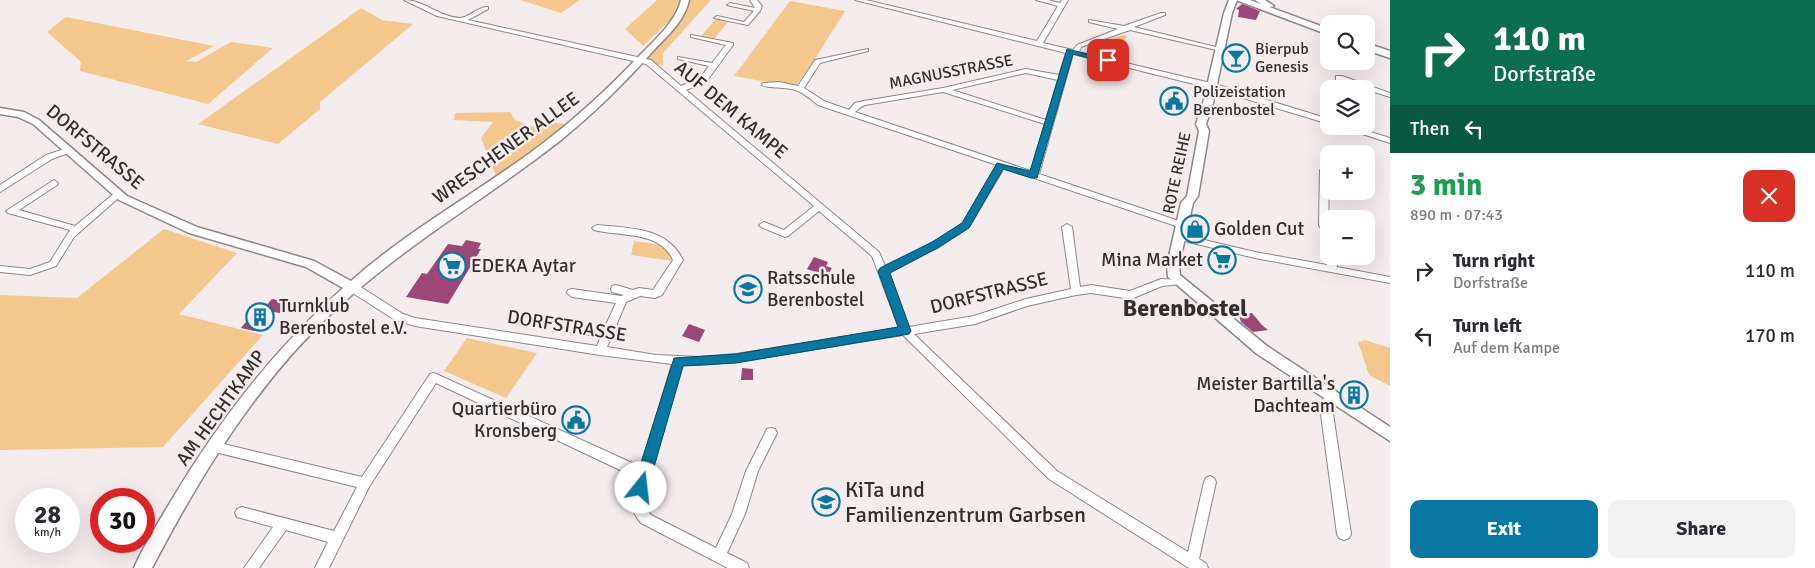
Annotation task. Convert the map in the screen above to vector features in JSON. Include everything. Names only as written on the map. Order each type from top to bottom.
[{"type":"main road","points":[[1241,0],[1320,27]]},
{"type":"main road","points":[[1252,0],[1320,26]]},
{"type":"main road","points":[[1375,47],[1390,53]]},
{"type":"street","name":"AUF DEM KAMPE","points":[[407,0],[434,13],[648,62],[876,254],[905,331]]},
{"type":"street","name":"WRESCHENER ALLEE","points":[[352,287],[406,244],[556,138],[591,110],[673,24],[683,9],[686,0]]},
{"type":"street","points":[[717,18],[746,24],[760,6],[753,0]]},
{"type":"street","points":[[858,0],[1212,86],[1320,119]]},
{"type":"street","points":[[1039,0],[1063,3],[1039,43]]},
{"type":"street","name":"ROTE REIHE","points":[[1178,282],[1172,269],[1188,203],[1192,196],[1204,131],[1201,124],[1212,86],[1228,12],[1233,0]]},
{"type":"street","points":[[1259,0],[1270,6]]},
{"type":"street","points":[[730,5],[758,10]]},
{"type":"street","points":[[462,20],[486,8]]},
{"type":"street","points":[[1034,176],[1061,78],[1073,52],[1079,46],[1163,14]]},
{"type":"street","points":[[1091,21],[1220,49]]},
{"type":"street","points":[[681,89],[703,80],[731,44],[693,36]]},
{"type":"street","points":[[800,89],[817,61],[866,50]]},
{"type":"street","points":[[680,58],[714,66]]},
{"type":"street","name":"MAGNUSSTRASSE","points":[[850,113],[858,105],[864,103],[943,90],[1026,71],[1061,78]]},
{"type":"street","points":[[1339,78],[1390,96]]},
{"type":"street","points":[[766,85],[779,84],[800,89],[821,102],[850,113],[1182,225]]},
{"type":"street","points":[[943,90],[1049,123]]},
{"type":"street","name":"DORFSTRASSE","points":[[0,111],[29,116],[133,204],[182,226],[310,264],[352,287],[399,317],[415,322],[600,351],[678,361],[736,358],[975,320],[1026,303],[1076,290],[1099,290],[1131,295],[1156,285],[1178,282]]},
{"type":"street","points":[[1371,135],[1390,141]]},
{"type":"street","points":[[2,187],[49,157],[68,150]]},
{"type":"street","points":[[884,271],[966,226],[1001,165]]},
{"type":"street","points":[[54,182],[11,211],[76,229]]},
{"type":"street","points":[[0,269],[30,272],[53,264],[70,235],[119,194]]},
{"type":"street","points":[[764,225],[785,234],[820,206]]},
{"type":"street","points":[[1066,227],[1076,290]]},
{"type":"street","points":[[597,228],[656,236],[676,255],[676,265],[655,294],[633,294],[616,289]]},
{"type":"street","points":[[1179,237],[1255,255],[1390,280]]},
{"type":"street","points":[[1332,265],[1332,269]]},
{"type":"street","points":[[1178,282],[1249,340],[1390,435]]},
{"type":"street","name":"AM HECHTKAMP","points":[[143,568],[215,447],[280,359],[352,287]]},
{"type":"street","points":[[572,294],[622,300],[633,294]]},
{"type":"street","points":[[600,351],[622,300]]},
{"type":"street","points":[[558,326],[607,334]]},
{"type":"street","points":[[905,331],[1053,475],[1197,565],[1210,482]]},
{"type":"street","points":[[678,361],[637,501],[639,511],[646,519],[742,568]]},
{"type":"street","points":[[322,568],[365,483],[434,377],[644,475]]},
{"type":"street","points":[[1333,398],[1326,403],[1326,407],[1344,534]]},
{"type":"street","points":[[718,556],[738,514],[752,471],[771,432]]},
{"type":"street","points":[[215,447],[365,483]]},
{"type":"street","points":[[242,513],[336,538]]},
{"type":"street","points":[[251,568],[284,523]]},
{"type":"shaded area","points":[[520,0],[580,0],[561,13]]},
{"type":"shaded area","points":[[657,0],[680,0],[671,19],[643,46],[625,29]]},
{"type":"shaded area","points":[[688,0],[711,0],[663,53],[663,65],[654,64],[648,58],[667,35]]},
{"type":"shaded area","points":[[790,1],[845,11],[795,87],[734,76]]},
{"type":"shaded area","points":[[361,8],[382,20],[413,24],[320,102],[320,109],[278,144],[198,124]]},
{"type":"shaded area","points":[[66,17],[214,46],[186,61],[196,62],[231,42],[273,48],[208,104],[80,71],[81,62],[47,32]]},
{"type":"shaded area","points":[[716,19],[728,22],[714,39],[701,36]]},
{"type":"shaded area","points":[[1127,35],[1120,51],[1094,45]]},
{"type":"shaded area","points":[[510,112],[515,120],[531,126],[549,122],[567,124],[496,176],[481,138],[493,122],[454,120],[455,113]]},
{"type":"shaded area","points":[[164,229],[237,253],[179,314],[263,335],[163,447],[0,450],[0,295],[77,298]]},
{"type":"shaded area","points":[[634,241],[652,243],[663,247],[671,255],[673,261],[631,255]]},
{"type":"shaded area","points":[[467,338],[537,353],[506,398],[444,371]]},
{"type":"shaded area","points":[[1365,340],[1390,348],[1390,386],[1369,375],[1358,342]]},
{"type":"building","points":[[1242,4],[1260,11],[1256,20],[1238,17],[1239,10],[1236,9]]},
{"type":"building","points":[[1231,54],[1242,56],[1239,70],[1229,66]]},
{"type":"building","name":"EDEKA Aytar","points":[[466,240],[481,243],[478,249],[481,249],[448,304],[406,297],[422,273],[427,274],[448,244],[462,246]]},
{"type":"building","points":[[814,257],[828,262],[826,266],[832,268],[827,276],[807,269]]},
{"type":"building","name":"Turnklub Berenbostel e.V.","points":[[272,299],[289,302],[280,313],[274,312],[254,331],[241,328],[257,308],[263,309]]},
{"type":"building","points":[[1252,313],[1268,330],[1253,332],[1241,322],[1239,315]]},
{"type":"building","points":[[689,324],[705,330],[699,342],[682,336]]},
{"type":"building","points":[[742,368],[753,369],[753,380],[741,380]]},
{"type":"place","name":"Bierpub Genesis","points":[[1236,58]]},
{"type":"place","name":"Polizeistation Berenbostel","points":[[1174,101]]},
{"type":"place","name":"Golden Cut","points":[[1195,229]]},
{"type":"place","name":"Mina Market","points":[[1222,260]]},
{"type":"place","name":"EDEKA Aytar","points":[[452,266]]},
{"type":"place","name":"Ratsschule Berenbostel","points":[[748,289]]},
{"type":"place","name":"Turnklub Berenbostel e.V.","points":[[260,317]]},
{"type":"place","name":"Meister Bartilla's Dachteam","points":[[1354,395]]},
{"type":"place","name":"Quartierbüro Kronsberg","points":[[576,420]]},
{"type":"place","name":"KiTa und Familienzentrum Garbsen","points":[[826,502]]},
{"type":"district","name":"Berenbostel","points":[[1185,308]]},
{"type":"route","points":[[641,488],[678,367],[678,361],[736,358],[905,331],[884,271],[966,226],[1001,165],[1034,176],[1070,51],[1108,60]]}]
